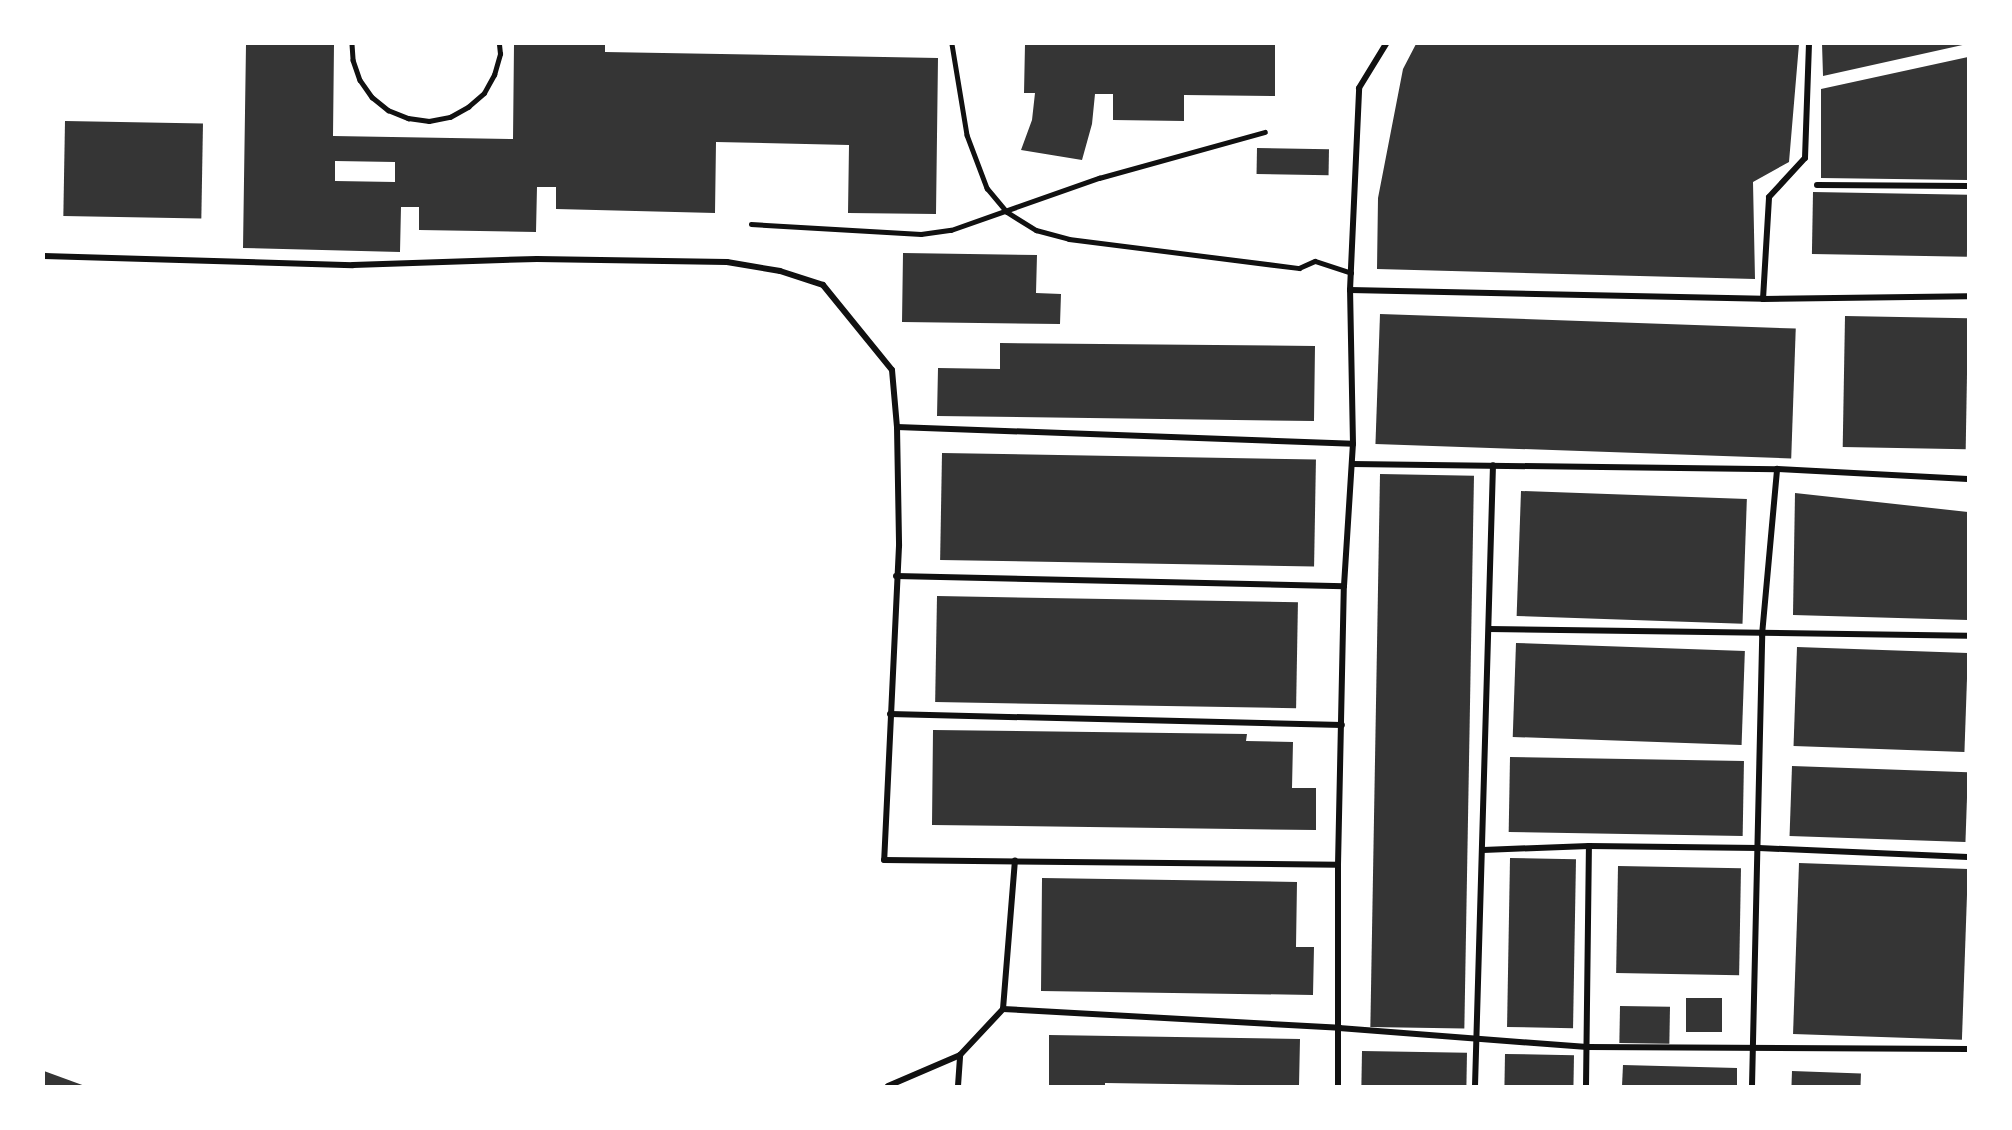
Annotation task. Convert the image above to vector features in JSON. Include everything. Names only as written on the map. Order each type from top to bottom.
[{"type":"street","points":[[1338,1086],[1338,865],[1344,586],[1353,444],[1350,290],[1359,88],[1386,44]]},
{"type":"street","points":[[1763,299],[1769,197],[1805,158],[1809,44]]},
{"type":"street","points":[[1817,185],[1968,186]]},
{"type":"street","points":[[44,256],[353,266],[537,259],[727,262],[780,271],[822,285],[892,369],[897,427],[899,546],[884,860],[1338,865]]},
{"type":"street","points":[[1350,290],[1763,299],[1968,296]]},
{"type":"street","points":[[897,427],[1353,444]]},
{"type":"street","points":[[1352,464],[1777,470],[1968,479]]},
{"type":"street","points":[[1475,1086],[1493,465]]},
{"type":"street","points":[[1752,1086],[1762,635],[1777,470]]},
{"type":"street","points":[[896,576],[1344,586]]},
{"type":"street","points":[[1489,629],[1762,635],[1968,636]]},
{"type":"street","points":[[890,714],[1342,725]]},
{"type":"street","points":[[1483,850],[1589,846],[1758,848],[1968,857]]},
{"type":"street","points":[[1587,1086],[1589,846]]},
{"type":"street","points":[[888,1086],[960,1055],[1003,1009],[1015,860]]},
{"type":"street","points":[[1003,1009],[1339,1028],[1587,1047],[1968,1049]]},
{"type":"street","points":[[958,1086],[960,1055]]},
{"type":"lane","points":[[352,44],[353,60],[360,80],[372,97],[388,110],[408,118],[429,121],[450,117],[468,107],[484,93],[494,75],[499,44]]},
{"type":"lane","points":[[952,44],[967,135],[987,188],[1007,212],[1036,230],[1069,238],[1299,268],[1315,261],[1351,273]]},
{"type":"lane","points":[[751,224],[921,234],[951,230],[1099,178],[1266,132]]},
{"type":"building","points":[[246,44],[334,44],[333,136],[513,139],[514,44],[605,44],[605,52],[938,58],[936,214],[848,213],[849,145],[716,142],[715,213],[556,209],[556,187],[537,187],[536,232],[419,230],[419,207],[401,207],[400,252],[243,248]],"holes":[[[335,161],[395,162],[395,182],[335,181]]]},
{"type":"building","points":[[1025,44],[1275,44],[1275,96],[1184,95],[1184,121],[1113,120],[1113,94],[1095,94],[1092,124],[1082,160],[1021,150],[1032,120],[1035,93],[1024,93]]},
{"type":"building","points":[[1416,44],[1799,44],[1789,162],[1753,182],[1755,279],[1377,269],[1378,198],[1403,69]]},
{"type":"building","points":[[1822,44],[1967,44],[1823,76]]},
{"type":"building","points":[[1968,57],[1968,180],[1821,178],[1821,89]]},
{"type":"building","points":[[65,121],[203,123],[201,218],[63,216]]},
{"type":"building","points":[[1257,148],[1329,149],[1329,175],[1257,174]]},
{"type":"building","points":[[1813,192],[1968,195],[1967,257],[1812,254]]},
{"type":"building","points":[[903,253],[1037,255],[1036,293],[1061,294],[1060,324],[902,322]]},
{"type":"building","points":[[1380,314],[1796,329],[1791,458],[1375,444]]},
{"type":"building","points":[[1845,316],[1968,318],[1966,449],[1843,447]]},
{"type":"building","points":[[1000,343],[1315,346],[1314,421],[937,416],[938,368],[1000,369]]},
{"type":"building","points":[[942,453],[1316,460],[1314,567],[940,560]]},
{"type":"building","points":[[1380,474],[1474,476],[1464,1029],[1370,1027]]},
{"type":"building","points":[[1521,491],[1747,499],[1742,624],[1517,616]]},
{"type":"building","points":[[1795,493],[1968,512],[1968,620],[1793,615]]},
{"type":"building","points":[[937,596],[1298,602],[1296,708],[935,702]]},
{"type":"building","points":[[1516,643],[1745,651],[1742,745],[1513,737]]},
{"type":"building","points":[[1797,647],[1968,653],[1964,752],[1794,746]]},
{"type":"building","points":[[933,730],[1247,734],[1246,741],[1293,742],[1292,788],[1316,788],[1316,830],[932,825]]},
{"type":"building","points":[[1510,757],[1744,761],[1743,836],[1509,832]]},
{"type":"building","points":[[1792,766],[1968,772],[1965,842],[1790,836]]},
{"type":"building","points":[[1510,858],[1576,859],[1573,1028],[1507,1027]]},
{"type":"building","points":[[1799,863],[1968,869],[1962,1040],[1793,1034]]},
{"type":"building","points":[[1618,866],[1741,868],[1739,975],[1616,973]]},
{"type":"building","points":[[1042,878],[1297,882],[1296,947],[1314,947],[1313,995],[1041,991]]},
{"type":"building","points":[[1686,998],[1722,998],[1722,1032],[1686,1032]]},
{"type":"building","points":[[1620,1006],[1670,1007],[1669,1044],[1619,1043]]},
{"type":"building","points":[[1049,1035],[1300,1039],[1299,1086],[1105,1083],[1105,1086],[1049,1086]]},
{"type":"building","points":[[1362,1051],[1467,1053],[1466,1086],[1361,1086]]},
{"type":"building","points":[[1505,1054],[1574,1055],[1573,1086],[1504,1086]]},
{"type":"building","points":[[1623,1065],[1737,1068],[1737,1086],[1622,1086]]},
{"type":"building","points":[[44,1071],[85,1086],[44,1086]]},
{"type":"building","points":[[1792,1071],[1861,1073],[1861,1086],[1791,1086]]}]
